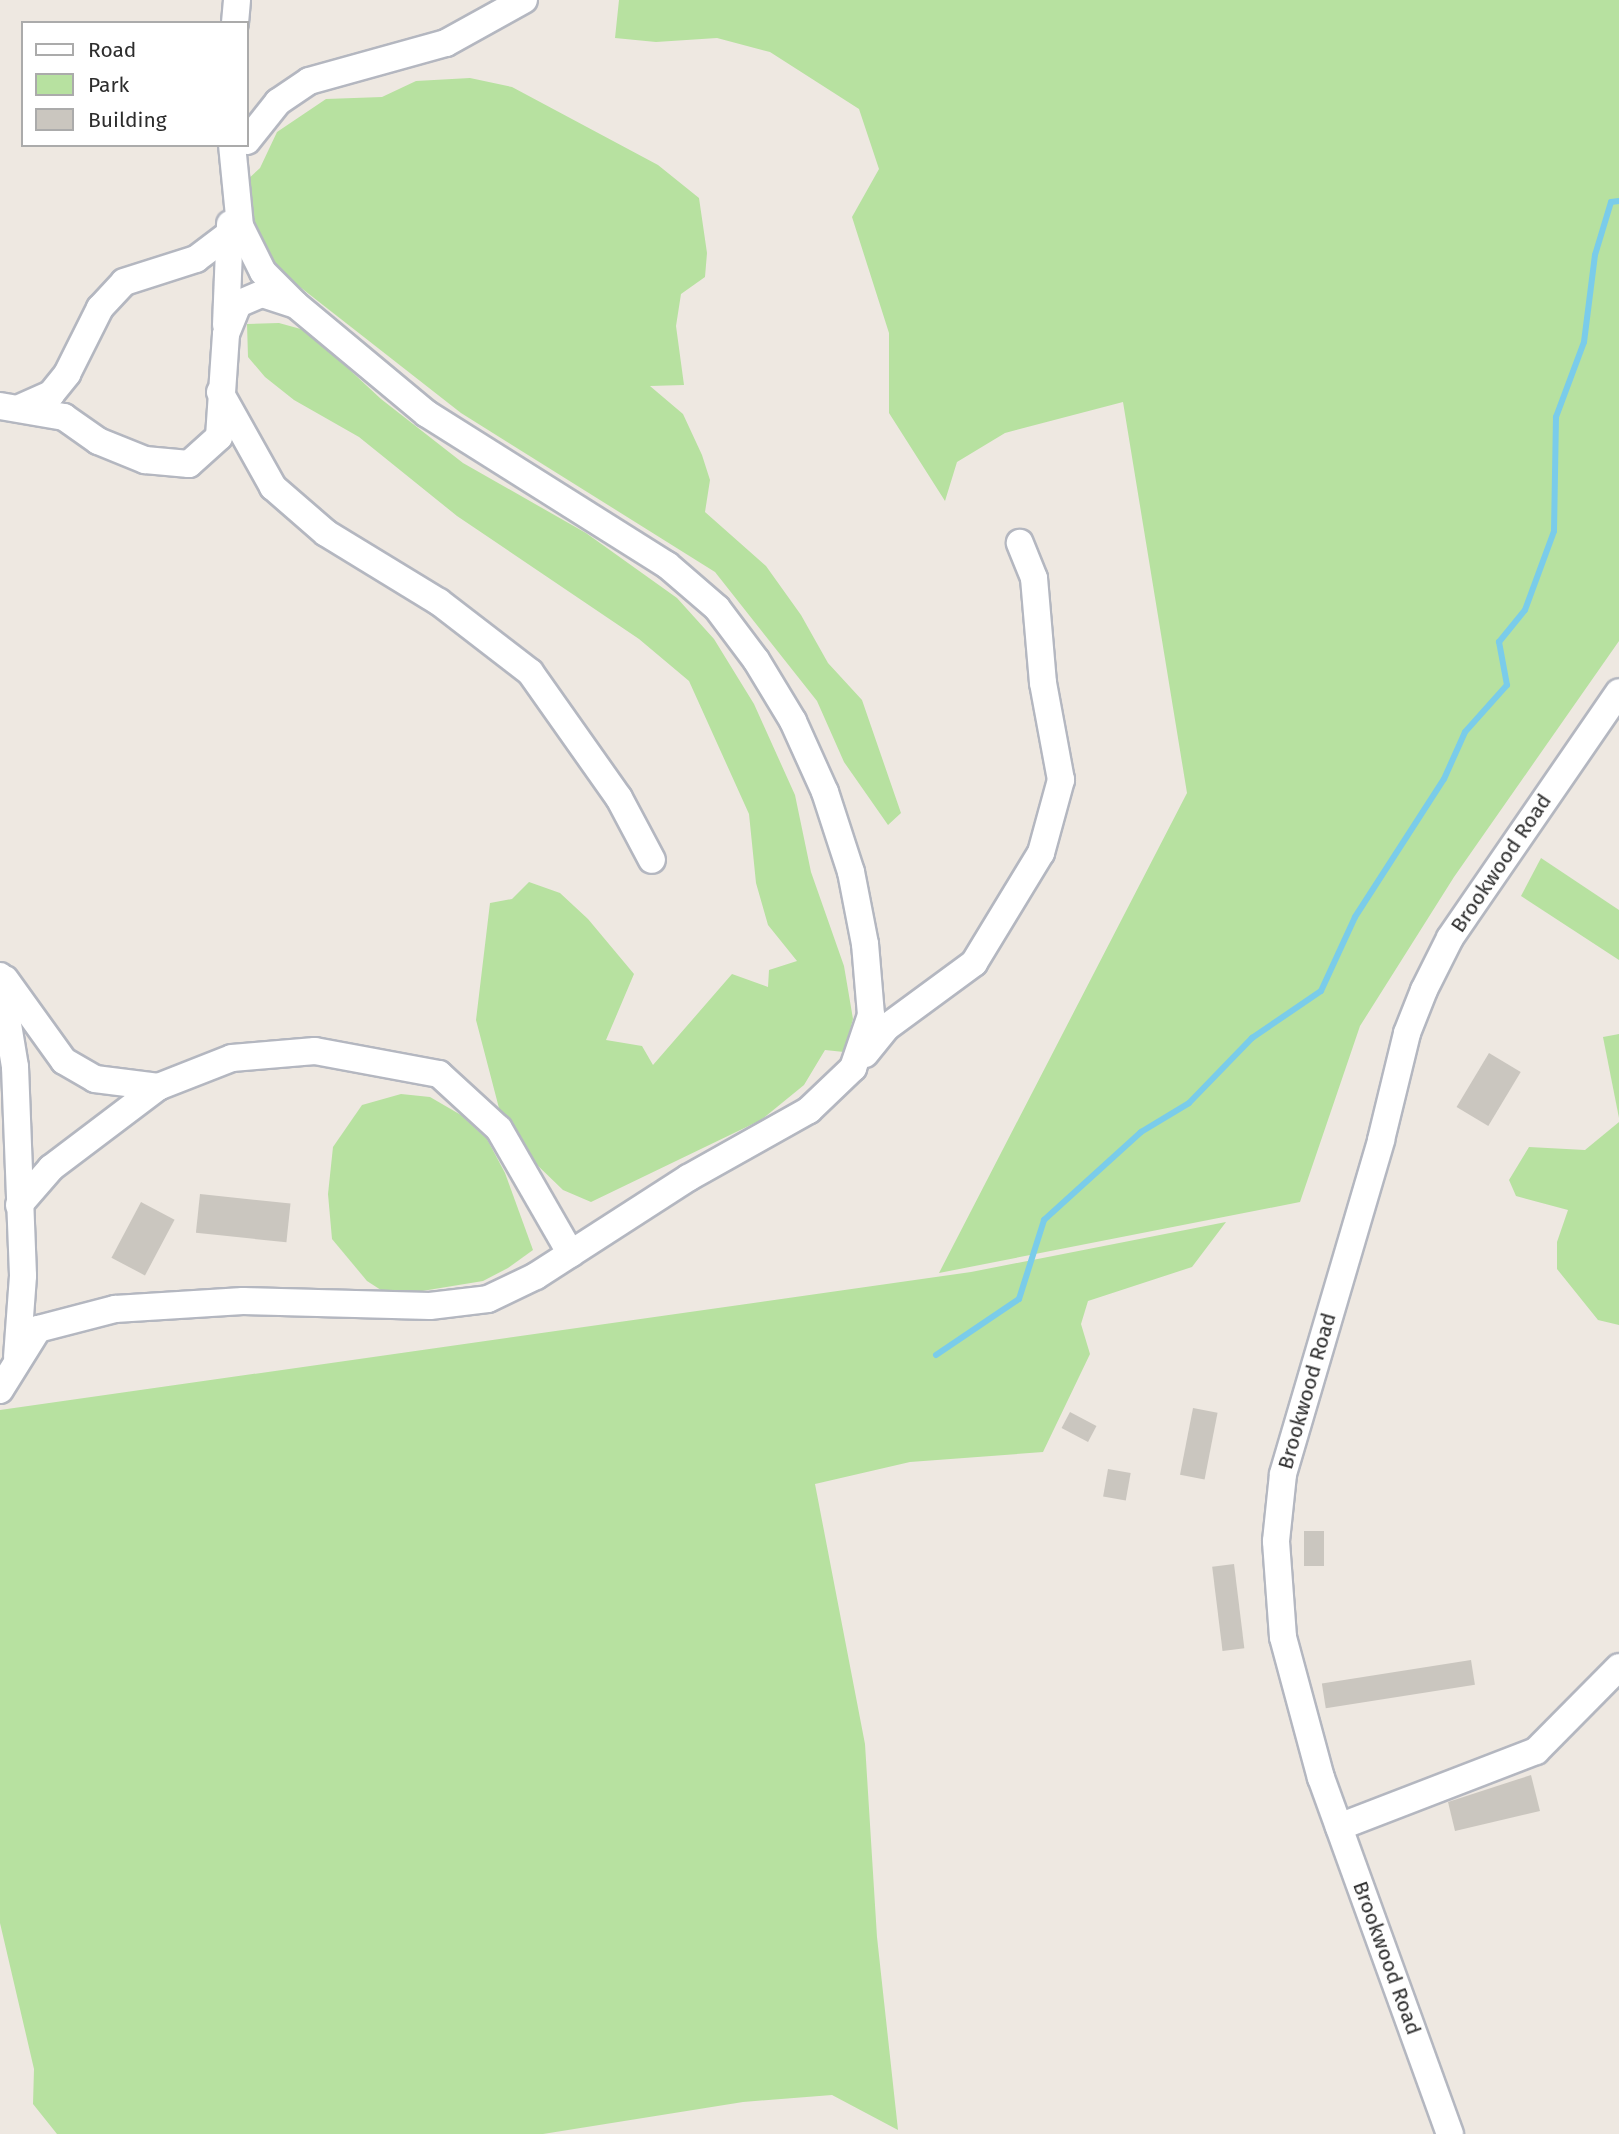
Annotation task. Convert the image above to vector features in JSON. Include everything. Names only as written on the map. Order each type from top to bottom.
[{"type":"street","points":[[235,21],[237,0]]},
{"type":"street","points":[[248,138],[278,102],[309,81],[446,43],[524,0]]},
{"type":"street","points":[[11,406],[64,417],[98,441],[145,460],[189,464],[219,437],[229,234],[239,149]]},
{"type":"street","points":[[239,149],[240,226],[263,272],[295,304],[427,414],[667,565],[717,608],[756,660],[793,721],[815,768],[851,872],[865,944],[871,1015],[853,1069]]},
{"type":"street","points":[[11,406],[51,394],[67,374],[100,308],[124,282],[196,259],[229,234]]},
{"type":"street","points":[[226,334],[238,304],[262,294],[295,304]]},
{"type":"street","points":[[220,392],[273,486],[326,533],[439,602],[530,672],[619,798],[652,860]]},
{"type":"street","points":[[0,1390],[38,1329],[115,1309],[243,1301],[442,1305],[488,1299],[571,1254],[688,1178],[809,1110],[853,1069],[887,1027],[974,963],[1041,852],[1061,780],[1043,683],[1034,579],[1020,543]]},
{"type":"street","name":"Brookwood Road","points":[[1450,2134],[1339,1827],[1283,1637],[1276,1541],[1283,1475],[1381,1140],[1407,1033],[1424,990],[1450,938],[1619,692]]},
{"type":"street","points":[[0,974],[64,1061],[95,1079],[158,1087]]},
{"type":"street","points":[[0,974],[15,1067],[23,1276],[17,1363]]},
{"type":"street","points":[[19,1205],[51,1168],[158,1087],[232,1058],[315,1051],[439,1074],[499,1129],[571,1254]]},
{"type":"street","points":[[1339,1827],[1536,1751],[1619,1667]]},
{"type":"green space","points":[[619,0],[1619,0],[1619,641],[1454,877],[1360,1026],[1300,1202],[939,1273],[1187,793],[1123,402],[1005,433],[957,462],[945,501],[889,413],[889,333],[852,217],[879,169],[859,109],[770,52],[717,38],[656,42],[615,38]]},
{"type":"green space","points":[[470,78],[512,87],[658,165],[699,198],[707,253],[705,277],[681,294],[676,326],[684,385],[650,386],[683,414],[702,455],[710,480],[705,512],[766,566],[801,615],[828,663],[862,700],[901,813],[888,825],[844,762],[817,701],[715,572],[461,413],[268,262],[252,225],[245,182],[260,168],[277,132],[326,99],[382,97],[416,81]]},
{"type":"green space","points":[[279,323],[308,331],[381,399],[463,463],[586,533],[677,598],[714,639],[754,704],[795,795],[811,872],[844,966],[853,1019],[844,1052],[825,1050],[804,1085],[761,1120],[591,1202],[563,1190],[533,1161],[500,1112],[476,1020],[490,903],[512,899],[529,882],[560,893],[588,919],[634,974],[606,1040],[642,1046],[653,1065],[732,974],[768,987],[769,970],[797,961],[768,925],[756,883],[749,814],[689,681],[639,639],[457,516],[359,437],[294,400],[265,377],[248,357],[247,324]]},
{"type":"green space","points":[[1541,858],[1619,910],[1619,960],[1521,896]]},
{"type":"green space","points":[[1619,1034],[1619,1118],[1603,1037]]},
{"type":"green space","points":[[401,1094],[430,1097],[461,1115],[487,1139],[505,1173],[533,1250],[508,1268],[483,1281],[416,1292],[384,1292],[367,1281],[332,1239],[328,1194],[333,1147],[362,1105]]},
{"type":"green space","points":[[1619,1122],[1619,1325],[1598,1320],[1557,1269],[1557,1242],[1568,1210],[1516,1196],[1509,1180],[1529,1147],[1585,1150]]},
{"type":"green space","points":[[1226,1222],[1192,1267],[1088,1301],[1081,1324],[1090,1354],[1043,1452],[910,1462],[815,1484],[865,1744],[877,1937],[898,2130],[832,2095],[743,2102],[543,2134],[57,2134],[33,2104],[34,2069],[0,1923],[0,1410],[971,1272]]},
{"type":"building","points":[[1489,1053],[1521,1072],[1488,1126],[1457,1107]]},
{"type":"building","points":[[200,1194],[291,1204],[286,1242],[196,1233]]},
{"type":"building","points":[[141,1202],[175,1220],[145,1275],[111,1258]]},
{"type":"building","points":[[1193,1408],[1218,1413],[1205,1480],[1180,1475]]},
{"type":"building","points":[[1070,1412],[1096,1426],[1088,1442],[1062,1428]]},
{"type":"building","points":[[1108,1469],[1131,1473],[1126,1501],[1103,1497]]},
{"type":"building","points":[[1304,1531],[1324,1531],[1324,1566],[1304,1566]]},
{"type":"building","points":[[1234,1564],[1244,1648],[1223,1651],[1212,1567]]},
{"type":"building","points":[[1471,1660],[1475,1685],[1326,1708],[1322,1684]]},
{"type":"building","points":[[1531,1775],[1540,1811],[1455,1831],[1448,1802]]},
{"type":"waterway","points":[[936,1355],[1019,1299],[1044,1220],[1141,1132],[1189,1103],[1252,1038],[1321,991],[1355,917],[1444,779],[1465,732],[1507,685],[1499,642],[1525,610],[1554,531],[1556,417],[1584,342],[1595,255],[1611,202],[1619,201]]}]
